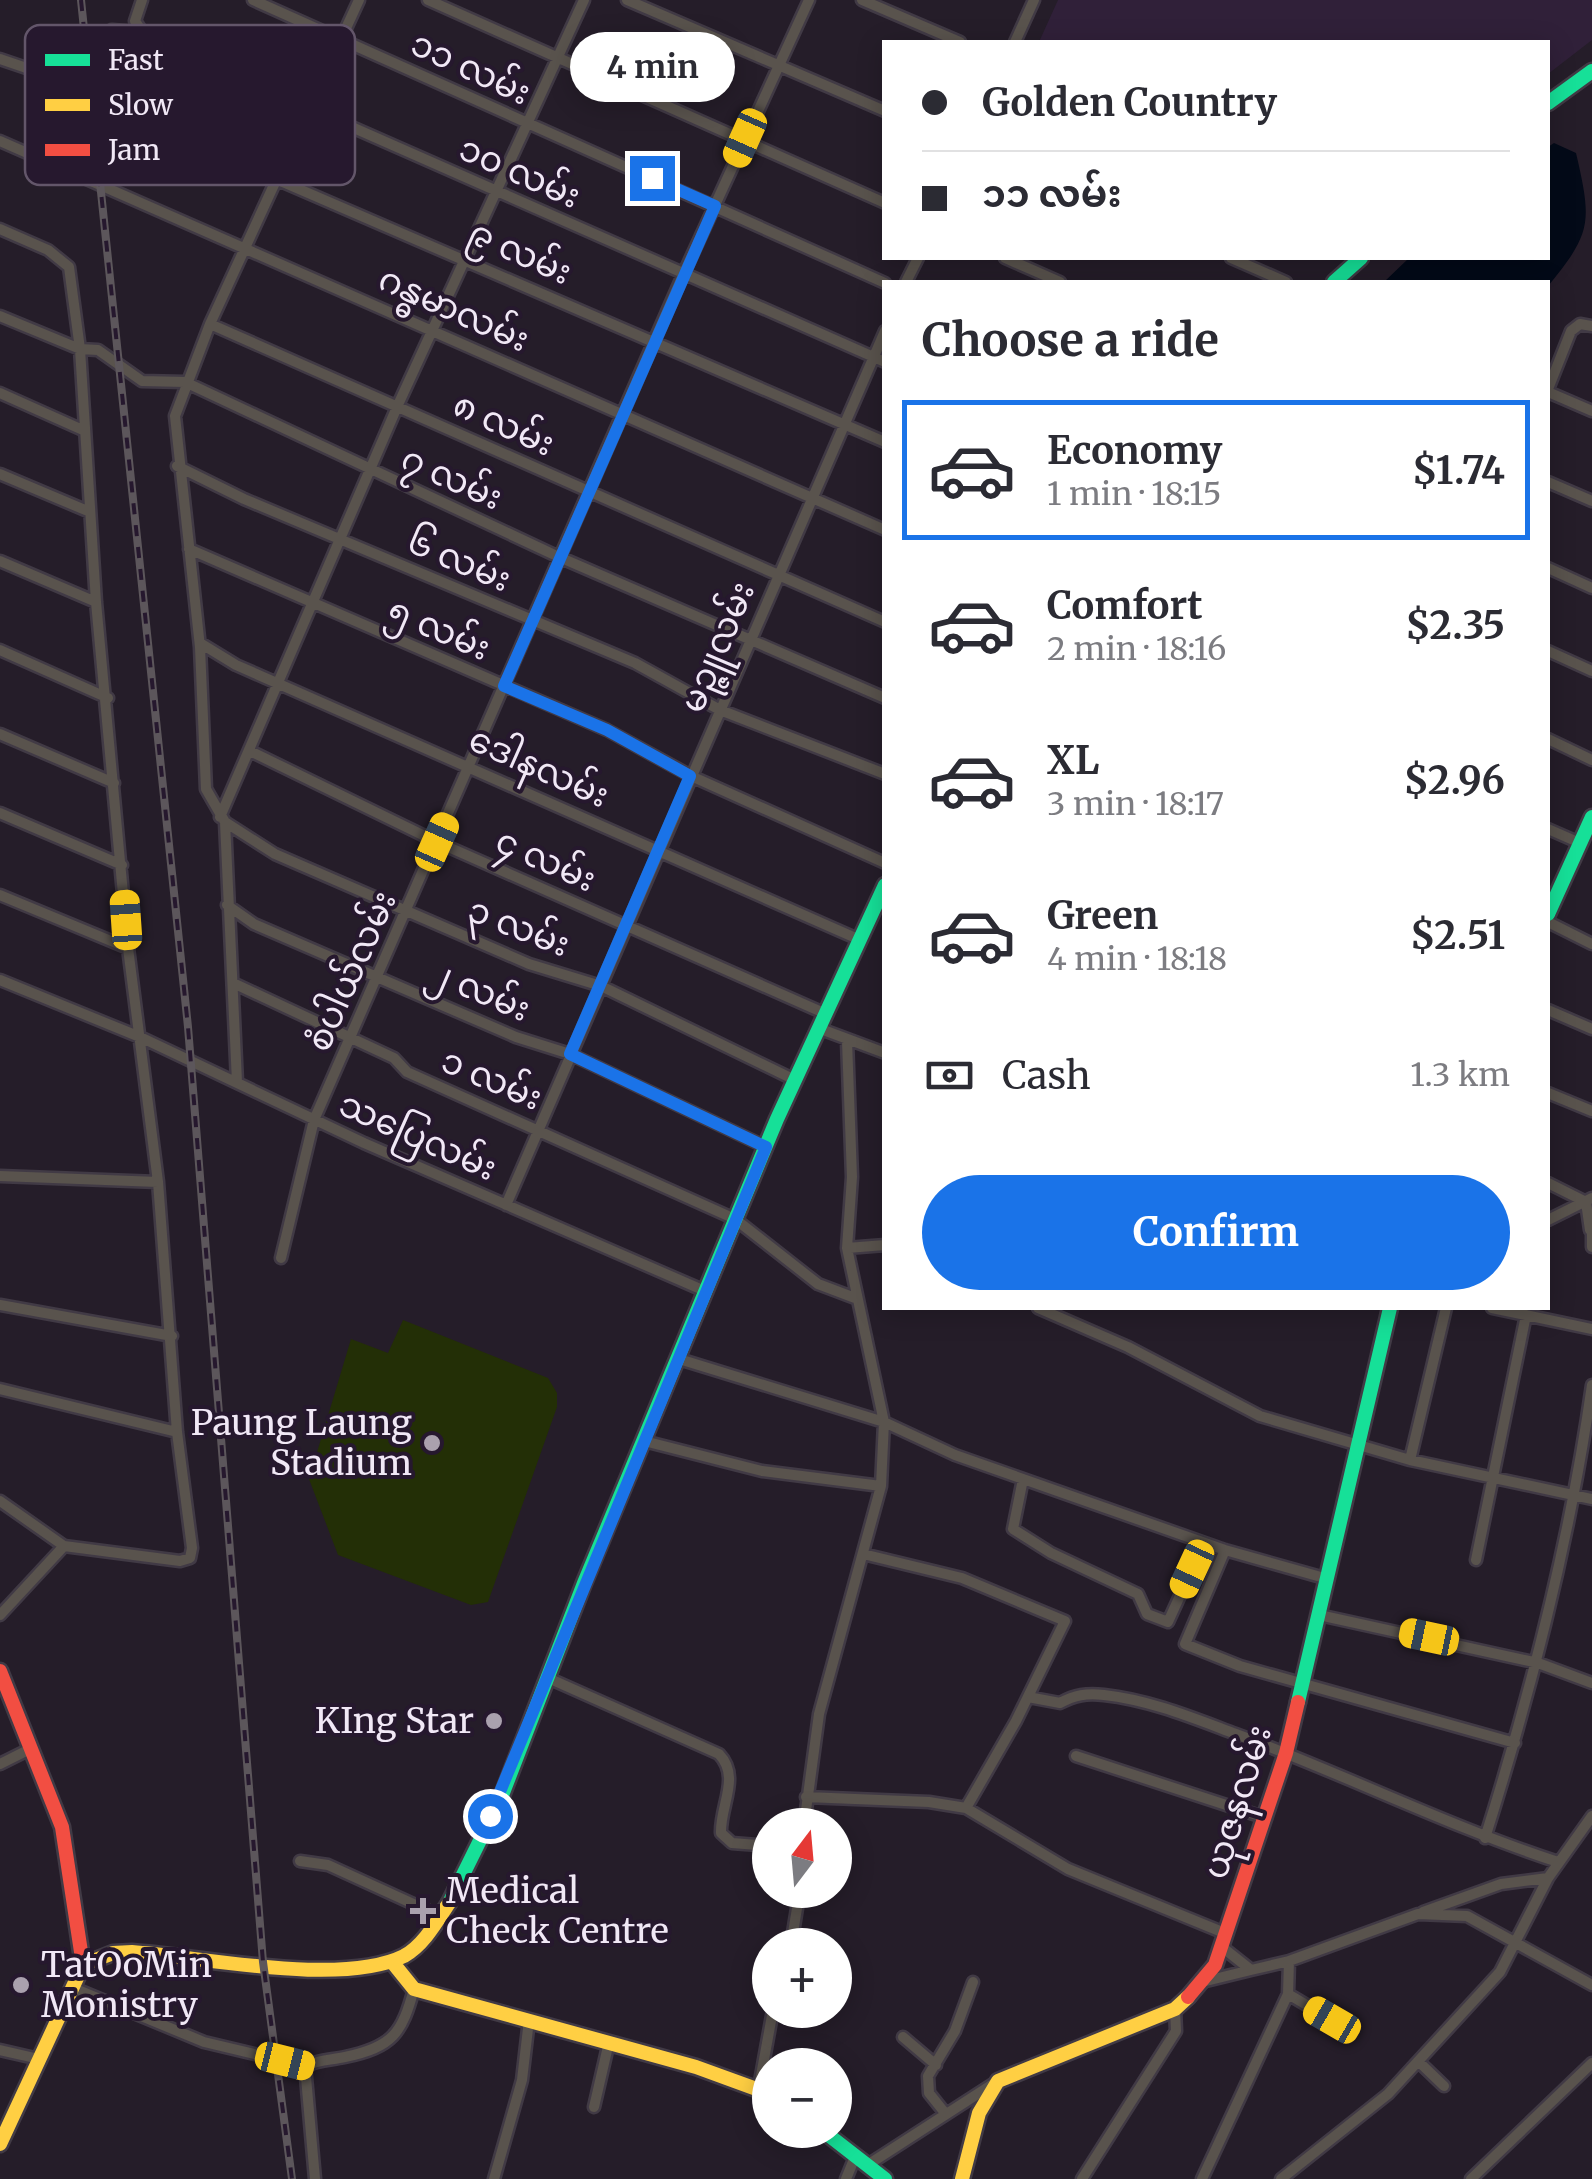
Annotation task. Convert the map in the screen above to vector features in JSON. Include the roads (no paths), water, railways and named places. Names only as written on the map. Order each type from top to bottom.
[{"type":"main road","points":[[1550,102],[1592,71]]},
{"type":"main road","points":[[1336,280],[1359,260]]},
{"type":"main road","points":[[1550,910],[1592,817]]},
{"type":"main road","points":[[83,1965],[132,1952],[350,1970],[394,1963],[426,1939],[462,1882],[820,1021],[858,939],[878,915]]},
{"type":"main road","name":"ယုဇနလမ်း","points":[[998,2081],[1175,2010],[1206,1981],[1224,1940],[1286,1753],[1390,1310]]},
{"type":"main road","points":[[0,1671],[62,1827],[83,1965],[0,2144]]},
{"type":"main road","points":[[394,1963],[414,1989],[752,2086]]},
{"type":"main road","points":[[962,2179],[979,2113],[998,2081]]},
{"type":"main road","points":[[844,2148],[885,2179]]},
{"type":"street","points":[[137,25],[142,0]]},
{"type":"street","name":"၁၁ လမ်း","points":[[253,0],[312,25]]},
{"type":"street","points":[[348,25],[359,0]]},
{"type":"street","points":[[428,0],[882,202]]},
{"type":"street","points":[[222,820],[397,407],[584,0]]},
{"type":"street","points":[[627,0],[882,111]]},
{"type":"street","name":"စံပါယ်လမ်း","points":[[281,1258],[314,1120],[683,274],[809,0]]},
{"type":"street","points":[[862,0],[955,40]]},
{"type":"street","points":[[1016,40],[1034,0]]},
{"type":"street","name":"၁၁ လမ်း","points":[[355,44],[882,281]]},
{"type":"street","points":[[0,59],[25,68]]},
{"type":"street","name":"၁၀ လမ်း","points":[[355,128],[879,360]]},
{"type":"street","name":"ဂန္ဓမာလမ်း","points":[[0,141],[25,152]]},
{"type":"street","name":"ဂန္ဓမာလမ်း","points":[[101,185],[882,529]]},
{"type":"street","points":[[237,1082],[222,820],[206,789],[200,643],[177,466],[175,416],[185,382],[273,185]]},
{"type":"street","name":"၉ လမ်း","points":[[293,185],[882,441]]},
{"type":"street","points":[[0,228],[48,250],[68,267],[80,349],[96,602],[108,698],[128,948],[158,1182],[190,1558],[180,1562],[64,1546],[0,1501]]},
{"type":"street","points":[[1009,260],[1055,280]]},
{"type":"street","points":[[1236,260],[1281,280]]},
{"type":"street","name":"၇ လမ်း","points":[[0,316],[80,349],[98,350],[142,381],[185,382],[370,471],[882,697]]},
{"type":"street","name":"၈ လမ်း","points":[[210,324],[882,621]]},
{"type":"street","points":[[1550,385],[1570,330],[1580,324],[1592,326]]},
{"type":"street","name":"မဉ္ဇူလမ်း","points":[[506,1205],[777,576],[879,360]]},
{"type":"street","points":[[1550,391],[1592,411]]},
{"type":"street","points":[[0,394],[85,431]]},
{"type":"street","name":"၆ လမ်း","points":[[177,466],[635,663],[720,710],[882,773]]},
{"type":"street","points":[[0,474],[90,512]]},
{"type":"street","points":[[1550,483],[1592,502]]},
{"type":"street","name":"၅ လမ်း","points":[[189,549],[607,730],[690,776],[882,862]]},
{"type":"street","points":[[0,561],[96,602]]},
{"type":"street","points":[[1550,569],[1592,588]]},
{"type":"street","name":"ဒေါနလမ်း","points":[[200,643],[280,683],[858,939]]},
{"type":"street","points":[[0,650],[108,698]]},
{"type":"street","points":[[1550,653],[1592,670]]},
{"type":"street","points":[[0,734],[114,782]]},
{"type":"street","points":[[1550,740],[1592,760]]},
{"type":"street","name":"၄ လမ်း","points":[[250,751],[437,842],[626,926],[820,1021],[847,1042],[882,1052]]},
{"type":"street","points":[[0,813],[122,864]]},
{"type":"street","name":"၃ လမ်း","points":[[222,820],[275,854],[529,964],[601,986],[795,1080]]},
{"type":"street","points":[[1550,830],[1580,843]]},
{"type":"street","points":[[0,894],[128,948]]},
{"type":"street","name":"၂ လမ်း","points":[[227,905],[254,924],[516,1037],[570,1054],[766,1147]]},
{"type":"street","points":[[1550,923],[1592,944]]},
{"type":"street","name":"သပြေလမ်း","points":[[0,980],[140,1036],[314,1120],[706,1291]]},
{"type":"street","name":"၁ လမ်း","points":[[232,983],[394,1058],[407,1072],[736,1218],[818,1284],[855,1298]]},
{"type":"street","points":[[1550,1011],[1592,1029]]},
{"type":"street","points":[[805,1808],[819,1714],[880,1486],[884,1422],[847,1248],[852,1177],[847,1042]]},
{"type":"street","points":[[1550,1095],[1592,1111]]},
{"type":"street","points":[[0,1176],[158,1182]]},
{"type":"street","points":[[1550,1184],[1589,1200]]},
{"type":"street","points":[[1550,1219],[1589,1200]]},
{"type":"street","points":[[1589,1200],[1592,1247]]},
{"type":"street","points":[[847,1248],[882,1246]]},
{"type":"street","points":[[0,1304],[172,1336]]},
{"type":"street","points":[[1043,1310],[1128,1347],[1260,1416],[1410,1460],[1592,1499]]},
{"type":"street","points":[[1410,1460],[1446,1310]]},
{"type":"street","points":[[1500,1310],[1592,1328]]},
{"type":"street","points":[[1476,1560],[1526,1316]]},
{"type":"street","points":[[679,1359],[884,1422],[955,1455],[1225,1550],[1328,1579]]},
{"type":"street","points":[[1485,1838],[1538,1662],[1576,1496],[1592,1385]]},
{"type":"street","points":[[0,1389],[177,1432]]},
{"type":"street","points":[[644,1440],[762,1471],[880,1486]]},
{"type":"street","points":[[1023,1479],[1013,1529],[1051,1554],[1123,1585],[1138,1594],[1146,1614],[1168,1622],[1204,1543]]},
{"type":"street","points":[[0,1615],[64,1546]]},
{"type":"street","points":[[1225,1550],[1185,1644],[1240,1666],[1515,1744]]},
{"type":"street","points":[[863,1554],[962,1578],[1065,1621],[966,1808]]},
{"type":"street","points":[[1319,1615],[1538,1662],[1592,1683]]},
{"type":"street","points":[[548,1678],[719,1754],[727,1762],[730,1782],[721,1832],[732,1843],[752,1845]]},
{"type":"street","points":[[1028,1697],[1060,1703],[1076,1694],[1104,1695],[1164,1707],[1286,1753],[1485,1838],[1558,1862]]},
{"type":"street","points":[[0,1764],[33,1747]]},
{"type":"street","points":[[1076,1756],[1266,1818]]},
{"type":"street","points":[[806,1797],[929,1802],[966,1808],[1068,1868],[1224,1940],[1251,1970]]},
{"type":"street","points":[[1281,2179],[1374,2105],[1419,2062],[1500,1972],[1518,1946],[1548,1878],[1592,1816]]},
{"type":"street","points":[[300,1861],[328,1865],[442,1917]]},
{"type":"street","points":[[1206,1981],[1289,1961],[1501,1884],[1548,1878]]},
{"type":"street","points":[[1418,1914],[1467,1916],[1592,1985]]},
{"type":"street","points":[[1202,2179],[1238,2094],[1288,1994],[1289,1961]]},
{"type":"street","points":[[945,2113],[927,2086],[973,1982]]},
{"type":"street","points":[[71,1987],[204,2042],[306,2066],[361,2053],[392,2039],[401,2031],[414,1989]]},
{"type":"street","points":[[1288,1994],[1332,2020]]},
{"type":"street","points":[[1082,2179],[1176,2031],[1175,2010]]},
{"type":"street","points":[[494,2179],[522,2080],[529,2020]]},
{"type":"street","points":[[903,2037],[936,2065]]},
{"type":"street","points":[[594,2107],[609,2042]]},
{"type":"street","points":[[0,2050],[39,2059]]},
{"type":"street","points":[[1419,2062],[1444,2086]]},
{"type":"street","points":[[1471,2179],[1592,2064]]},
{"type":"street","points":[[306,2066],[316,2179]]},
{"type":"street","points":[[846,2179],[860,2161],[998,2081]]},
{"type":"water","points":[[1554,143],[1576,153],[1586,211],[1580,239],[1550,283],[1550,280],[1386,280],[1407,260],[1550,260],[1550,146]]},
{"type":"railway","points":[[81,0],[84,25]]},
{"type":"railway","points":[[100,185],[188,1027],[263,1962],[292,2179]]},
{"type":"place","name":"Paung Laung Stadium","points":[[432,1443]]},
{"type":"place","name":"KIng Star","points":[[494,1721]]},
{"type":"place","name":"Medical Check Centre","points":[[423,1911]]},
{"type":"place","name":"TatOoMin Monistry","points":[[21,1985]]}]
